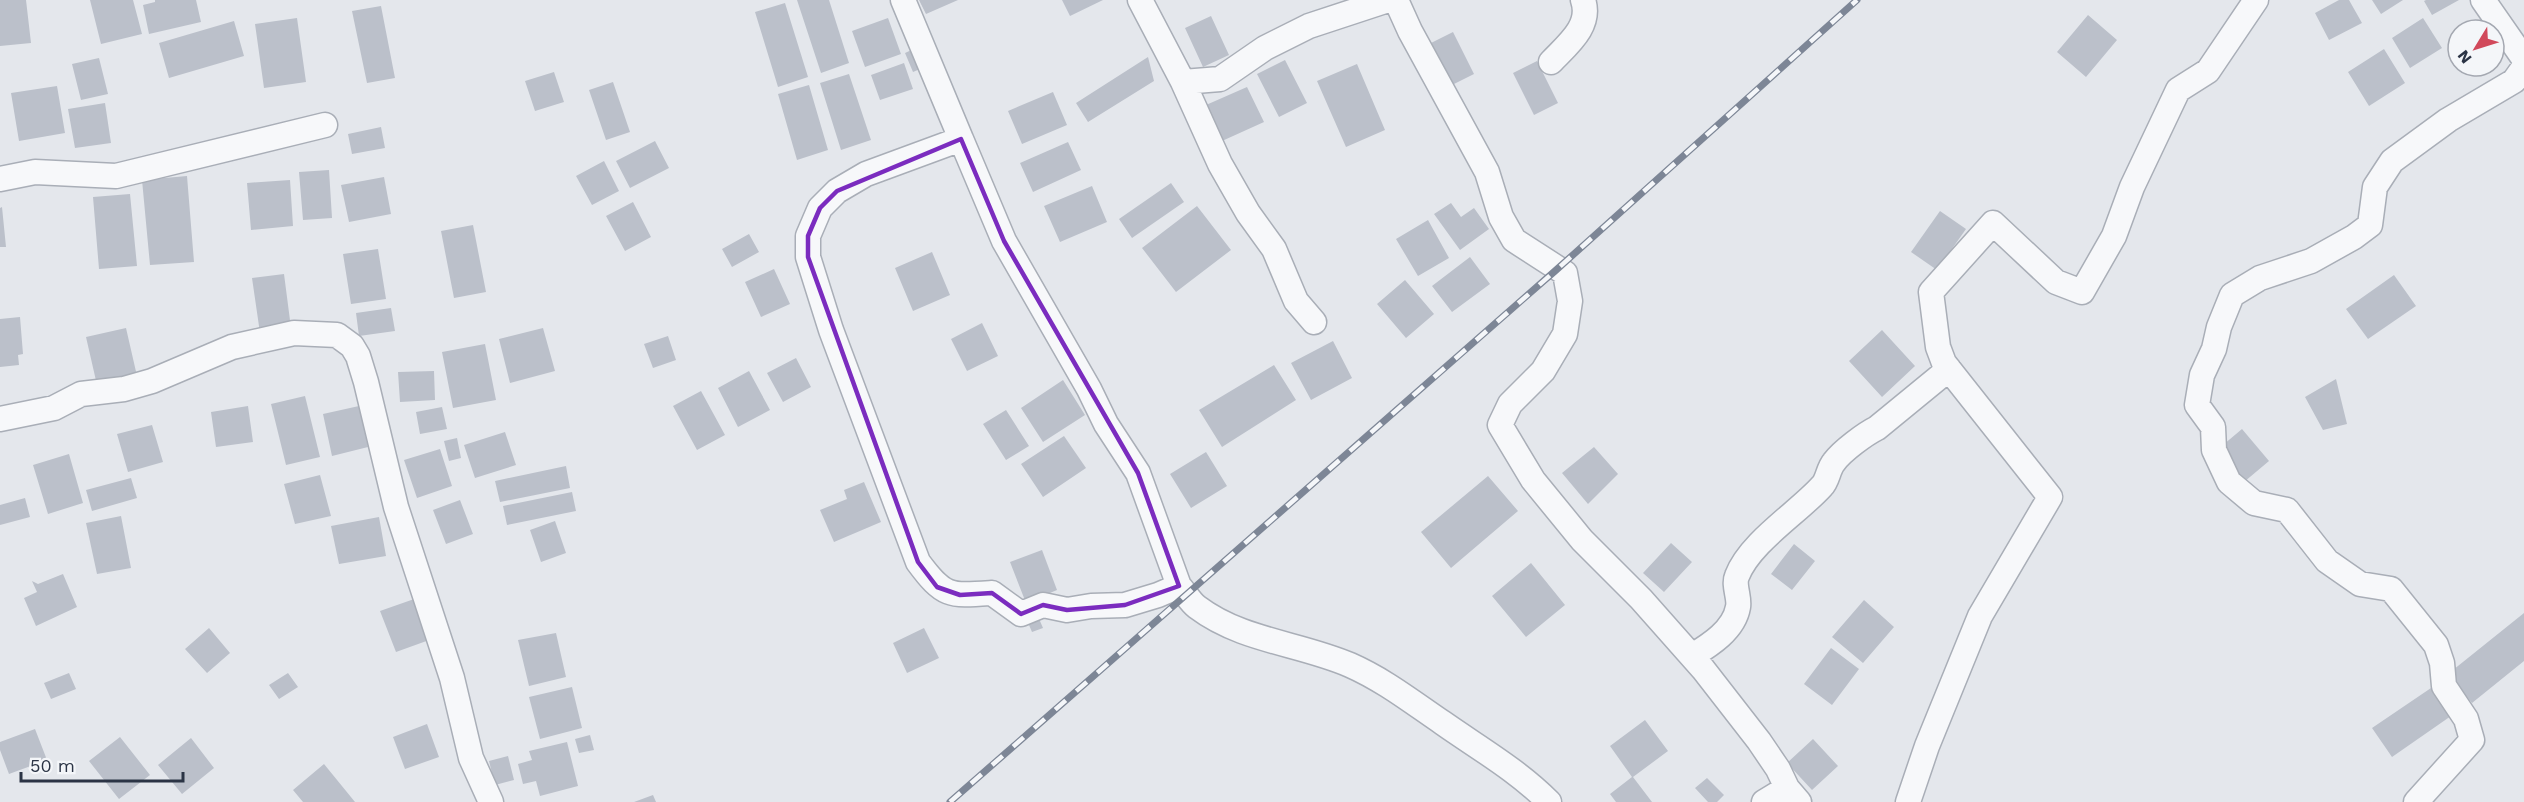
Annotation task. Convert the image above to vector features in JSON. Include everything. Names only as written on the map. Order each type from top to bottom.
[{"type":"street","points":[[903,0],[1004,241],[1083,378],[1106,424],[1138,473],[1179,586],[1195,606],[1233,628],[1281,644],[1318,653],[1382,681],[1527,780],[1549,802]]},
{"type":"street","points":[[1140,0],[1183,82],[1220,164],[1248,213],[1274,249],[1296,301],[1314,322]]},
{"type":"street","points":[[1183,82],[1220,79],[1266,48],[1309,26],[1388,0]]},
{"type":"street","points":[[1396,0],[1410,31],[1487,172],[1501,217],[1514,240],[1565,273],[1570,301],[1565,334],[1543,371],[1510,404],[1500,425],[1533,480],[1582,540],[1641,599],[1692,656],[1759,741],[1793,795],[1764,802]]},
{"type":"street","points":[[1551,62],[1582,28],[1586,8],[1583,0]]},
{"type":"street","points":[[1908,802],[1927,746],[1980,616],[2050,496],[1949,369],[1938,346],[1931,292],[1993,223],[2056,282],[2082,292],[2114,236],[2132,187],[2178,90],[2208,71],[2256,0]]},
{"type":"street","points":[[2483,0],[2524,59]]},
{"type":"street","points":[[2416,802],[2472,740],[2466,719],[2444,686],[2442,663],[2436,645],[2391,589],[2360,584],[2327,561],[2287,510],[2254,503],[2229,482],[2214,450],[2213,427],[2197,405],[2202,375],[2214,350],[2219,327],[2232,295],[2260,278],[2311,261],[2354,237],[2370,225],[2375,187],[2392,161],[2448,120],[2514,81],[2524,67]]},
{"type":"street","points":[[0,179],[35,172],[116,176],[325,125]]},
{"type":"street","points":[[961,139],[866,174],[837,191],[820,208],[808,236],[808,257],[831,330],[918,562],[937,587],[960,595],[992,592],[1021,614],[1043,605],[1067,610],[1091,606],[1125,605],[1179,586]]},
{"type":"street","points":[[0,419],[54,408],[81,394],[124,389],[152,381],[232,347],[294,333],[337,335],[352,346],[358,356],[366,382],[396,507],[452,678],[471,758],[491,802]]},
{"type":"street","points":[[1692,656],[1713,643],[1733,620],[1738,607],[1736,577],[1751,554],[1785,518],[1823,485],[1834,461],[1864,434],[1877,429],[1949,369]]},
{"type":"highlighted area","points":[[961,139],[1004,241],[1138,473],[1179,586],[1125,605],[1067,610],[1043,605],[1021,614],[992,593],[960,595],[937,587],[918,562],[808,257],[808,236],[820,208],[837,191]]},
{"type":"building","points":[[0,0],[26,0],[31,43],[0,46]]},
{"type":"building","points":[[90,0],[133,0],[142,34],[101,44]]},
{"type":"building","points":[[155,0],[196,0],[201,22],[149,34],[143,5],[155,2]]},
{"type":"building","points":[[797,0],[829,0],[849,63],[821,73]]},
{"type":"building","points":[[919,0],[958,0],[926,14]]},
{"type":"building","points":[[1062,0],[1103,0],[1070,16]]},
{"type":"building","points":[[2339,0],[2349,0],[2362,23],[2329,40],[2315,13]]},
{"type":"building","points":[[2372,0],[2403,0],[2381,14]]},
{"type":"building","points":[[2459,0],[2432,15],[2424,1]]},
{"type":"building","points":[[785,3],[808,77],[778,87],[755,12]]},
{"type":"building","points":[[381,6],[395,78],[367,83],[352,11]]},
{"type":"building","points":[[2088,15],[2117,40],[2086,77],[2057,52]]},
{"type":"building","points":[[1211,16],[1229,55],[1203,67],[1185,28]]},
{"type":"building","points":[[297,18],[306,82],[264,88],[255,24]]},
{"type":"building","points":[[888,18],[901,54],[865,67],[852,31]]},
{"type":"building","points":[[2423,18],[2442,48],[2410,68],[2392,38]]},
{"type":"building","points":[[234,21],[244,56],[169,78],[159,43]]},
{"type":"building","points":[[1453,32],[1474,74],[1448,87],[1427,45]]},
{"type":"building","points":[[918,47],[927,66],[913,72],[905,53]]},
{"type":"building","points":[[2384,49],[2405,83],[2369,106],[2348,72]]},
{"type":"building","points":[[1148,57],[1154,81],[1088,122],[1076,103]]},
{"type":"building","points":[[99,58],[108,94],[81,100],[72,64]]},
{"type":"building","points":[[1285,60],[1307,103],[1279,117],[1257,74]]},
{"type":"building","points":[[1537,61],[1558,103],[1534,115],[1513,73]]},
{"type":"building","points":[[904,63],[913,89],[880,100],[871,75]]},
{"type":"building","points":[[1357,64],[1385,130],[1346,147],[1317,81]]},
{"type":"building","points":[[554,72],[564,102],[535,111],[525,81]]},
{"type":"building","points":[[849,74],[871,140],[841,150],[820,83]]},
{"type":"building","points":[[613,82],[630,132],[606,140],[589,90]]},
{"type":"building","points":[[809,85],[828,150],[797,160],[778,94]]},
{"type":"building","points":[[57,86],[65,133],[19,141],[11,93]]},
{"type":"building","points":[[1247,87],[1264,122],[1222,141],[1206,105]]},
{"type":"building","points":[[1053,92],[1067,125],[1022,144],[1008,111]]},
{"type":"building","points":[[105,103],[111,143],[75,148],[68,109]]},
{"type":"building","points":[[381,127],[385,148],[352,154],[348,134]]},
{"type":"building","points":[[655,141],[669,168],[630,188],[616,161]]},
{"type":"building","points":[[1068,142],[1081,170],[1033,192],[1020,163]]},
{"type":"building","points":[[604,161],[619,191],[592,205],[576,176]]},
{"type":"building","points":[[329,170],[332,218],[303,220],[299,172]]},
{"type":"building","points":[[187,176],[194,262],[150,265],[142,180]]},
{"type":"building","points":[[384,177],[391,214],[349,222],[341,185]]},
{"type":"building","points":[[290,180],[293,226],[251,230],[247,183]]},
{"type":"building","points":[[1171,183],[1184,202],[1132,238],[1119,219]]},
{"type":"building","points":[[1092,186],[1107,222],[1060,242],[1044,206]]},
{"type":"building","points":[[130,194],[137,266],[99,269],[93,197]]},
{"type":"building","points":[[633,202],[651,237],[625,251],[606,216]]},
{"type":"building","points":[[1451,203],[1461,217],[1474,208],[1489,229],[1460,250],[1434,214]]},
{"type":"building","points":[[1197,206],[1231,250],[1176,292],[1142,248]]},
{"type":"building","points":[[2,207],[6,247],[0,247],[0,208]]},
{"type":"building","points":[[1940,211],[1966,229],[1937,270],[1911,252]]},
{"type":"building","points":[[1428,220],[1449,258],[1418,276],[1396,239]]},
{"type":"building","points":[[473,225],[486,292],[454,298],[441,231]]},
{"type":"building","points":[[749,234],[759,252],[732,267],[722,249]]},
{"type":"building","points":[[378,249],[386,299],[351,304],[343,254]]},
{"type":"building","points":[[932,252],[950,295],[913,311],[895,268]]},
{"type":"building","points":[[1470,257],[1490,284],[1452,312],[1432,286]]},
{"type":"building","points":[[774,269],[790,304],[761,317],[745,282]]},
{"type":"building","points":[[284,274],[291,328],[260,333],[252,278]]},
{"type":"building","points":[[2394,275],[2416,306],[2368,339],[2346,309]]},
{"type":"building","points":[[1405,280],[1434,314],[1406,338],[1377,304]]},
{"type":"building","points":[[391,308],[395,331],[359,336],[356,313]]},
{"type":"building","points":[[20,317],[23,354],[18,355],[19,365],[0,367],[0,319]]},
{"type":"building","points":[[982,323],[998,356],[967,371],[951,339]]},
{"type":"building","points":[[126,328],[137,376],[97,385],[86,337]]},
{"type":"building","points":[[543,328],[555,371],[510,383],[499,339]]},
{"type":"building","points":[[1882,330],[1915,366],[1882,397],[1849,361]]},
{"type":"building","points":[[668,336],[676,360],[653,368],[644,344]]},
{"type":"building","points":[[1333,341],[1352,378],[1311,400],[1291,363]]},
{"type":"building","points":[[485,344],[496,400],[453,408],[442,352]]},
{"type":"building","points":[[796,358],[811,387],[783,402],[767,373]]},
{"type":"building","points":[[1274,365],[1296,400],[1222,447],[1199,410]]},
{"type":"building","points":[[434,371],[435,400],[400,402],[398,372]]},
{"type":"building","points":[[749,371],[770,410],[738,427],[718,388]]},
{"type":"building","points":[[2336,379],[2347,424],[2323,430],[2305,397]]},
{"type":"building","points":[[1063,380],[1085,415],[1043,442],[1021,408]]},
{"type":"building","points":[[701,391],[725,435],[697,450],[673,406]]},
{"type":"building","points":[[305,396],[320,457],[286,465],[271,404]]},
{"type":"building","points":[[248,406],[253,442],[216,447],[211,412]]},
{"type":"building","points":[[359,406],[368,447],[332,456],[323,414]]},
{"type":"building","points":[[442,407],[447,429],[420,434],[416,412]]},
{"type":"building","points":[[1006,410],[1029,446],[1006,460],[983,424]]},
{"type":"building","points":[[152,425],[163,462],[128,472],[117,434]]},
{"type":"building","points":[[2242,429],[2269,461],[2244,482],[2217,450]]},
{"type":"building","points":[[505,432],[516,465],[475,478],[464,445]]},
{"type":"building","points":[[1064,436],[1086,468],[1043,497],[1021,464]]},
{"type":"building","points":[[457,438],[461,458],[449,461],[444,441]]},
{"type":"building","points":[[1594,447],[1618,474],[1588,504],[1562,473]]},
{"type":"building","points":[[440,449],[452,486],[417,498],[404,460]]},
{"type":"building","points":[[1206,452],[1227,486],[1191,508],[1170,474]]},
{"type":"building","points":[[69,454],[83,503],[48,514],[33,465]]},
{"type":"building","points":[[566,466],[570,488],[500,502],[495,481]]},
{"type":"building","points":[[320,475],[331,516],[295,524],[284,484]]},
{"type":"building","points":[[1488,476],[1518,511],[1451,568],[1421,532]]},
{"type":"building","points":[[131,478],[137,498],[92,511],[86,490]]},
{"type":"building","points":[[864,482],[881,522],[834,542],[820,510],[847,499],[844,490]]},
{"type":"building","points":[[572,492],[576,511],[507,525],[503,506]]},
{"type":"building","points":[[25,498],[30,517],[0,525],[0,505]]},
{"type":"building","points":[[460,500],[473,534],[446,544],[433,510]]},
{"type":"building","points":[[121,516],[131,568],[97,574],[86,523]]},
{"type":"building","points":[[379,517],[386,556],[339,564],[331,526]]},
{"type":"building","points":[[555,521],[566,553],[541,562],[530,530]]},
{"type":"building","points":[[1671,543],[1692,562],[1664,592],[1643,573]]},
{"type":"building","points":[[1794,544],[1815,561],[1792,590],[1771,574]]},
{"type":"building","points":[[1042,550],[1057,590],[1026,603],[1010,562]]},
{"type":"building","points":[[1531,563],[1565,605],[1526,637],[1492,596]]},
{"type":"building","points":[[63,574],[77,607],[36,626],[24,598],[37,592],[32,581],[38,584]]},
{"type":"building","points":[[417,598],[432,639],[396,652],[380,611]]},
{"type":"building","points":[[1864,600],[1894,627],[1863,663],[1832,637]]},
{"type":"building","points":[[2524,613],[2524,661],[2472,703],[2448,674]]},
{"type":"building","points":[[1037,614],[1043,628],[1032,632],[1026,618]]},
{"type":"building","points":[[209,628],[230,653],[207,673],[185,649]]},
{"type":"building","points":[[924,628],[939,658],[907,673],[893,643]]},
{"type":"building","points":[[556,633],[566,677],[529,686],[518,640]]},
{"type":"building","points":[[1831,648],[1859,669],[1832,705],[1804,684]]},
{"type":"building","points":[[69,673],[76,689],[51,699],[44,683]]},
{"type":"building","points":[[288,673],[298,687],[279,699],[269,685]]},
{"type":"building","points":[[572,687],[582,728],[540,739],[529,697]]},
{"type":"building","points":[[2431,688],[2451,716],[2392,757],[2372,728]]},
{"type":"building","points":[[1645,720],[1668,751],[1633,777],[1652,802],[1616,802],[1610,794],[1632,777],[1610,746]]},
{"type":"building","points":[[427,724],[439,757],[405,769],[393,737]]},
{"type":"building","points":[[35,729],[47,760],[9,774],[0,750],[0,742]]},
{"type":"building","points":[[590,735],[594,750],[579,753],[575,739]]},
{"type":"building","points":[[120,737],[150,775],[119,799],[89,761]]},
{"type":"building","points":[[191,738],[214,768],[182,794],[158,765]]},
{"type":"building","points":[[1813,739],[1838,766],[1812,790],[1787,763]]},
{"type":"building","points":[[567,742],[578,786],[540,796],[536,781],[523,784],[518,764],[532,760],[529,751]]},
{"type":"building","points":[[508,756],[514,780],[495,785],[489,761]]},
{"type":"building","points":[[324,764],[355,802],[303,802],[293,790]]},
{"type":"building","points":[[1707,778],[1724,795],[1717,802],[1708,802],[1695,788]]},
{"type":"building","points":[[653,795],[656,802],[634,802]]},
{"type":"railway","points":[[950,802],[1555,271],[1857,0]]}]
